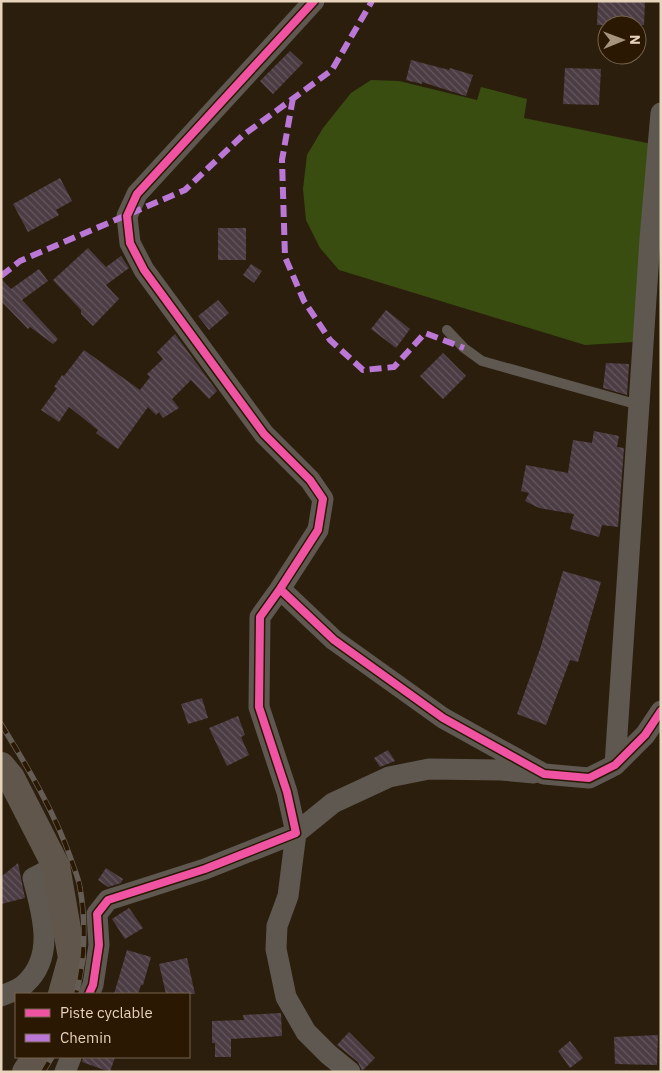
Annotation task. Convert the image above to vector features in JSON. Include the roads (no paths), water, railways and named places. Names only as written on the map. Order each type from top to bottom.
[{"type":"main road","points":[[1,766],[11,778],[56,866],[72,958],[62,993]]},
{"type":"main road","points":[[26,1072],[35,1058]]},
{"type":"street","points":[[314,1],[137,194],[127,216],[130,242],[144,270],[264,434],[310,480],[324,499],[318,530],[260,617],[259,707],[287,792],[296,832],[288,896],[277,926],[276,949],[286,997],[306,1032],[350,1072]]},
{"type":"street","points":[[615,765],[639,405],[655,239],[661,113]]},
{"type":"street","points":[[280,589],[334,640],[436,713],[544,774]]},
{"type":"street","points":[[89,993],[93,985],[99,945],[98,914],[108,900],[204,870],[296,832],[333,803],[389,777],[430,768],[501,770],[589,778],[615,765],[645,735],[661,711]]},
{"type":"street","points":[[1,996],[25,984],[42,961],[44,922],[33,878],[56,866]]},
{"type":"street","points":[[65,1072],[71,1058]]},
{"type":"lane","points":[[447,330],[464,348],[482,361],[639,405]]},
{"type":"railway","points":[[1,724],[31,773],[48,807],[64,841],[79,881],[84,942],[76,993]]},
{"type":"railway","points":[[43,1072],[51,1058]]}]
